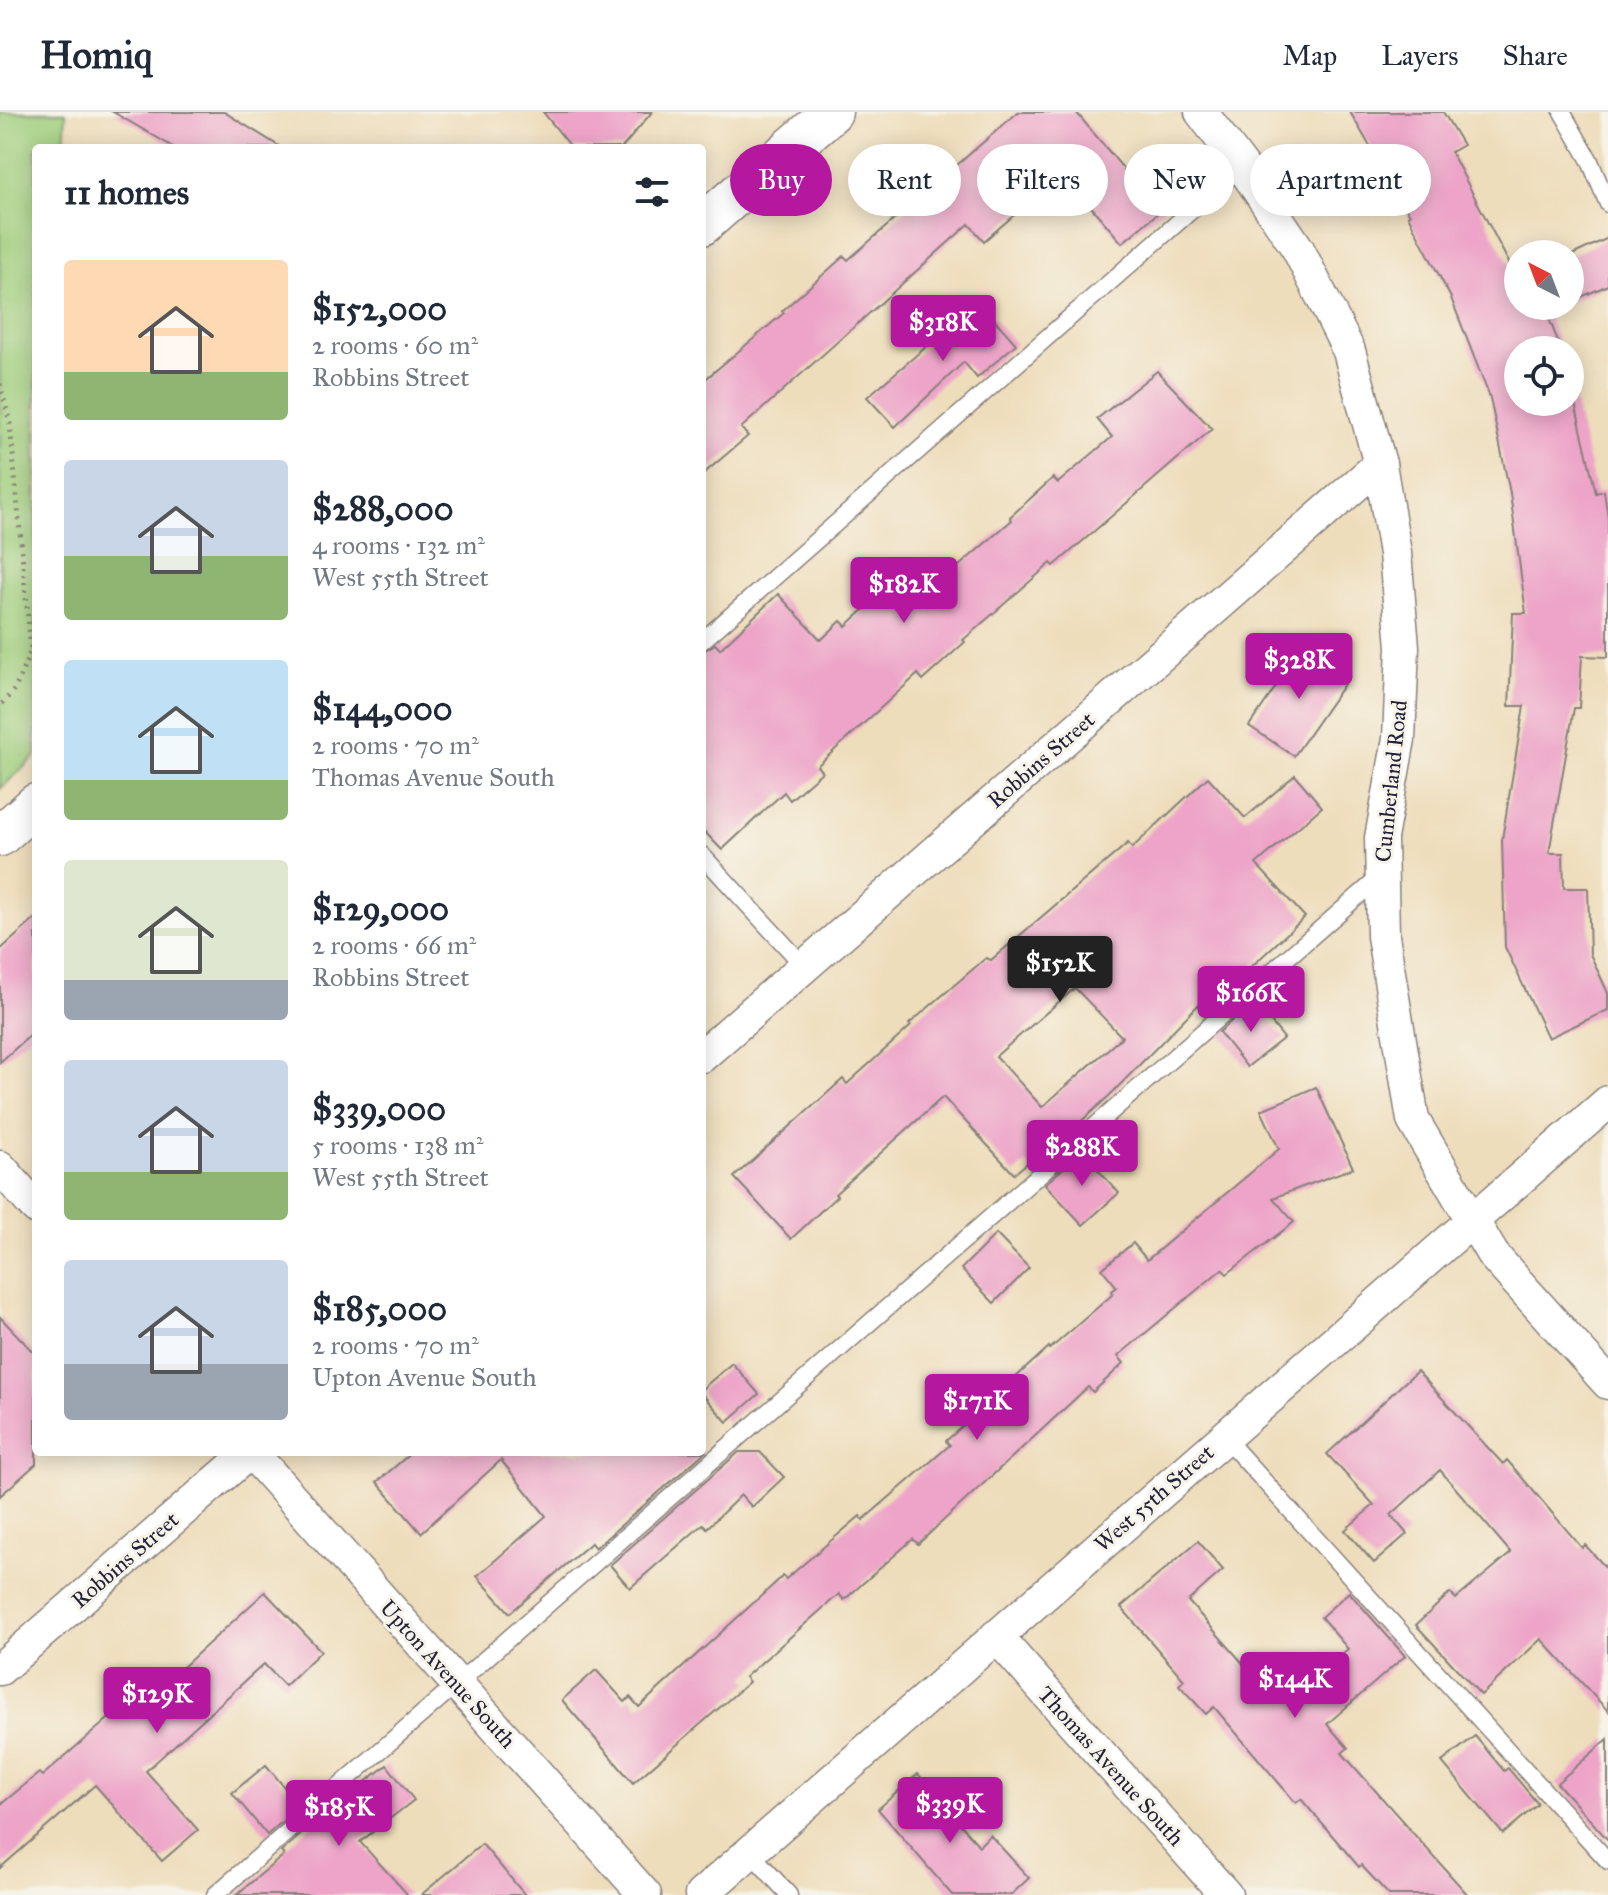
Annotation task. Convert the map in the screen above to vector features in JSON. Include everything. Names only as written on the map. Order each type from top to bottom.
[{"type":"street","name":"Cumberland Road","points":[[1201,112],[1298,249],[1349,351],[1380,464],[1395,553],[1403,647],[1399,739],[1381,838],[1383,936],[1413,1120],[1493,1255],[1608,1383]]},
{"type":"street","points":[[706,221],[814,122]]},
{"type":"street","name":"Robbins Street","points":[[706,1053],[1380,464]]},
{"type":"street","points":[[0,836],[32,808]]},
{"type":"street","name":"West 55th Street","points":[[701,1895],[1608,1102]]},
{"type":"street","points":[[0,1167],[32,1203]]},
{"type":"street","name":"Robbins Street","points":[[0,1669],[245,1456]]},
{"type":"street","name":"Upton Avenue South","points":[[254,1456],[645,1895]]},
{"type":"street","name":"Thomas Avenue South","points":[[996,1636],[1226,1895]]},
{"type":"lane","points":[[1562,112],[1589,159],[1608,204]]},
{"type":"lane","points":[[706,637],[1242,166]]},
{"type":"lane","points":[[706,859],[805,967]]},
{"type":"lane","points":[[215,1895],[1382,875]]},
{"type":"lane","points":[[1224,1437],[1608,1861]]},
{"type":"lane","points":[[750,1852],[789,1895]]},
{"type":"path","points":[[0,384],[10,423],[31,650],[15,689],[0,706]]},
{"type":"green space","points":[[0,112],[66,112],[64,144],[32,144],[32,760],[0,789]]},
{"type":"building","points":[[113,112],[224,112],[276,144],[168,144]]},
{"type":"building","points":[[543,112],[652,112],[625,144],[569,144]]},
{"type":"building","points":[[1018,112],[1076,112],[1103,144],[981,144]]},
{"type":"building","points":[[1350,112],[1443,112],[1463,145],[1451,152],[1504,253],[1504,320],[1550,320],[1556,336],[1504,336],[1504,416],[1578,416],[1596,493],[1604,491],[1608,518],[1608,657],[1582,656],[1579,708],[1574,708],[1549,853],[1563,853],[1564,888],[1588,888],[1590,954],[1608,993],[1608,1010],[1548,1038],[1505,947],[1502,839],[1524,706],[1509,706],[1513,613],[1526,613],[1510,493],[1490,398],[1451,298],[1408,216],[1431,216],[1431,144],[1369,144]]},
{"type":"building","points":[[977,148],[977,216],[1013,216],[984,241],[969,224],[741,428],[748,436],[706,472],[706,379],[784,313],[782,311],[844,256],[848,260],[899,216],[961,216],[961,162]]},
{"type":"building","points":[[1108,150],[1124,169],[1124,216],[1154,216],[1122,243],[1099,216],[1108,216]]},
{"type":"building","points":[[1608,238],[1608,285],[1584,296],[1584,249]]},
{"type":"building","points":[[979,302],[1016,344],[977,378],[964,362],[895,427],[867,397]]},
{"type":"building","points":[[1157,371],[1212,429],[1054,566],[1051,563],[963,640],[965,642],[923,680],[918,674],[817,766],[822,772],[790,800],[784,792],[722,850],[706,833],[706,650],[715,644],[720,649],[778,594],[821,640],[841,621],[846,626],[900,577],[922,598],[1012,520],[1010,517],[1053,478],[1058,483],[1112,437],[1097,419]]},
{"type":"building","points":[[1304,646],[1349,677],[1294,756],[1249,726]]},
{"type":"building","points":[[1295,775],[1322,807],[1256,864],[1305,917],[1240,977],[1243,980],[1240,984],[1205,1015],[1198,1005],[1109,1096],[1031,1167],[1027,1163],[1014,1174],[943,1097],[835,1194],[837,1196],[791,1239],[734,1177],[843,1079],[847,1084],[911,1026],[909,1024],[986,958],[991,960],[1128,843],[1132,848],[1208,777],[1245,818]],"holes":[[[1075,988],[1122,1037],[1042,1107],[996,1056]]]},
{"type":"building","points":[[32,922],[32,1034],[0,1062],[0,950]]},
{"type":"building","points":[[1254,1001],[1284,1038],[1247,1067],[1219,1032]]},
{"type":"building","points":[[1316,1087],[1353,1168],[1273,1198],[1294,1222],[1227,1274],[1222,1269],[1118,1356],[1124,1363],[1093,1392],[1088,1387],[918,1544],[913,1539],[844,1600],[839,1594],[745,1677],[749,1682],[633,1783],[562,1700],[596,1670],[625,1702],[630,1697],[639,1707],[783,1576],[786,1579],[860,1516],[863,1520],[950,1445],[946,1441],[1049,1347],[1113,1294],[1117,1287],[1102,1269],[1133,1243],[1147,1260],[1279,1149],[1261,1110]]},
{"type":"building","points":[[1082,1152],[1119,1193],[1083,1225],[1045,1184]]},
{"type":"building","points":[[996,1234],[1029,1268],[994,1303],[961,1269]]},
{"type":"building","points":[[0,1317],[32,1351],[32,1456],[36,1456],[36,1464],[0,1496]]},
{"type":"building","points":[[732,1363],[759,1394],[727,1422],[706,1398],[706,1386]]},
{"type":"building","points":[[1417,1371],[1503,1464],[1507,1460],[1582,1548],[1585,1545],[1608,1570],[1608,1711],[1541,1639],[1481,1695],[1416,1625],[1450,1593],[1456,1599],[1511,1553],[1440,1470],[1391,1515],[1407,1534],[1374,1563],[1345,1530],[1374,1505],[1327,1454]]},
{"type":"building","points":[[739,1452],[760,1452],[784,1477],[752,1507],[741,1495],[707,1528],[703,1524],[630,1588],[610,1565]]},
{"type":"building","points":[[407,1456],[700,1456],[595,1548],[591,1543],[510,1613],[477,1576],[546,1516],[501,1460],[421,1533],[377,1482]]},
{"type":"building","points":[[1198,1541],[1223,1570],[1188,1601],[1255,1677],[1270,1664],[1296,1694],[1348,1649],[1321,1617],[1349,1592],[1405,1656],[1327,1724],[1348,1748],[1342,1753],[1468,1895],[1389,1895],[1361,1865],[1359,1867],[1301,1799],[1296,1803],[1214,1707],[1206,1714],[1179,1685],[1184,1680],[1121,1607]]},
{"type":"building","points":[[265,1592],[321,1651],[285,1686],[264,1664],[146,1771],[198,1830],[162,1861],[95,1785],[0,1868],[0,1805],[39,1773],[42,1776],[130,1700],[138,1708]]},
{"type":"building","points":[[1475,1736],[1504,1771],[1508,1768],[1538,1804],[1503,1834],[1442,1762]]},
{"type":"building","points":[[1608,1739],[1608,1840],[1557,1783]]},
{"type":"building","points":[[266,1765],[300,1806],[267,1835],[232,1793]]},
{"type":"building","points":[[387,1765],[414,1800],[360,1842],[408,1895],[236,1895],[284,1855],[281,1852],[323,1815]]},
{"type":"building","points":[[918,1774],[979,1846],[990,1835],[1029,1878],[1011,1895],[952,1895],[878,1809]]},
{"type":"building","points":[[482,1844],[525,1895],[421,1895]]}]
